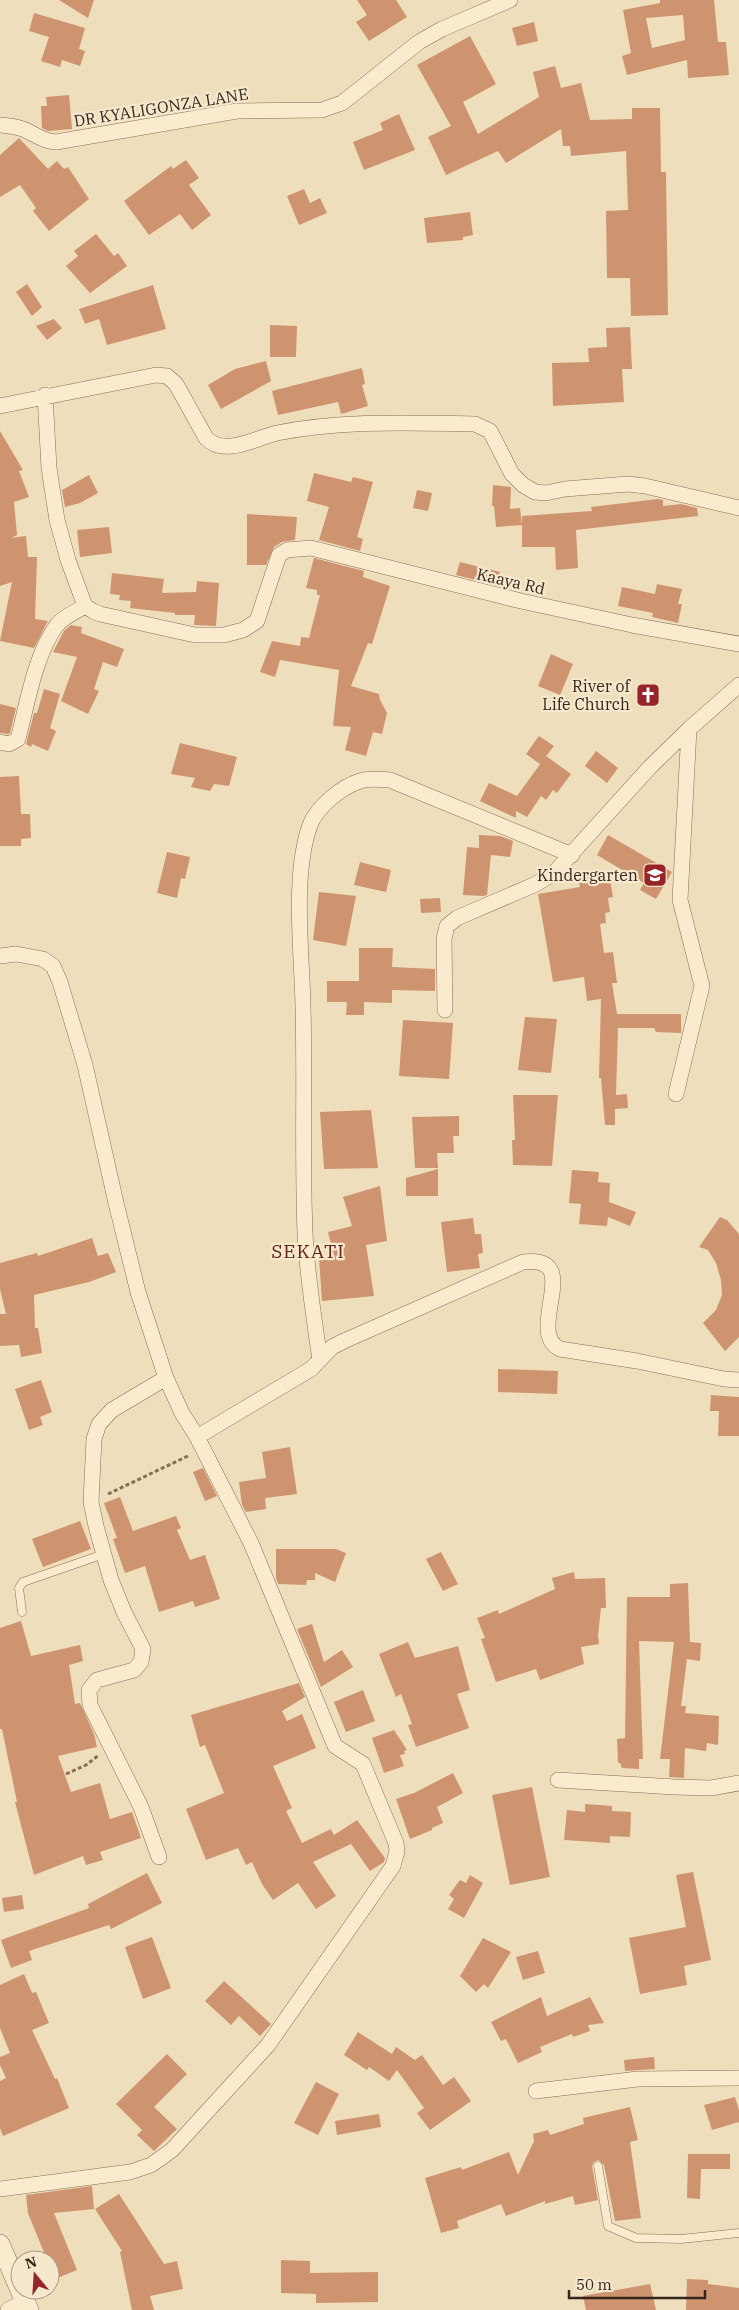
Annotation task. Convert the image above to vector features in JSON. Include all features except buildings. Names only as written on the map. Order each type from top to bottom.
[{"type":"street","name":"DR KYALIGONZA LANE","points":[[0,125],[13,126],[28,131],[45,141],[56,142],[237,111],[322,110],[342,102],[419,42],[442,29],[510,0]]},
{"type":"street","points":[[0,406],[45,395],[156,375],[167,376],[176,384],[206,438],[213,445],[223,448],[276,434],[324,425],[474,424],[490,431],[512,474],[523,485],[535,492],[546,493],[565,489],[628,484],[645,486],[739,508]]},
{"type":"street","points":[[0,742],[9,744],[18,739],[32,688],[51,635],[61,621],[86,606],[68,560],[51,492],[45,395]]},
{"type":"street","name":"Kaaya Rd","points":[[86,606],[100,614],[185,633],[211,636],[224,635],[243,630],[257,621],[279,555],[297,548],[311,548],[522,601],[632,625],[739,644]]},
{"type":"street","points":[[445,1010],[444,939],[447,926],[458,918],[536,884],[554,873],[650,767],[689,729],[739,685]]},
{"type":"street","points":[[676,1094],[702,986],[680,900],[689,729]]},
{"type":"street","points":[[320,1360],[305,1233],[304,1052],[300,913],[302,873],[311,824],[322,806],[349,787],[368,780],[390,780],[572,855]]},
{"type":"street","points":[[0,956],[16,954],[43,959],[52,966],[60,982],[85,1065],[138,1292],[166,1378],[182,1413],[200,1443],[251,1543],[335,1746],[363,1764],[396,1843],[396,1859],[268,2045],[172,2150],[151,2165],[130,2172],[0,2189]]},
{"type":"street","points":[[200,1443],[311,1369],[332,1347],[522,1262],[532,1260],[546,1265],[551,1271],[553,1281],[548,1336],[554,1346],[560,1349],[637,1361],[724,1379],[739,1380]]},
{"type":"street","points":[[159,1857],[141,1807],[90,1705],[89,1690],[97,1680],[134,1670],[141,1662],[143,1649],[124,1612],[104,1554],[91,1502],[94,1439],[98,1424],[112,1410],[166,1378]]},
{"type":"street","points":[[558,1780],[711,1788],[739,1783]]},
{"type":"street","points":[[536,2091],[638,2079],[739,2078]]},
{"type":"street","points":[[0,2244],[10,2267]]},
{"type":"street","points":[[8,2310],[20,2300]]},
{"type":"lane","points":[[22,1612],[19,1588],[23,1582],[104,1554]]},
{"type":"lane","points":[[598,2166],[608,2226],[636,2238],[680,2239],[739,2233]]},
{"type":"path","points":[[91,1502],[200,1443]]},
{"type":"path","points":[[66,1774],[86,1765],[109,1746]]},
{"type":"place","name":"River of Life Church","points":[[648,695]]},
{"type":"place","name":"Kindergarten","points":[[655,875]]},
{"type":"district","name":"SEKATI","points":[[308,1251]]}]
